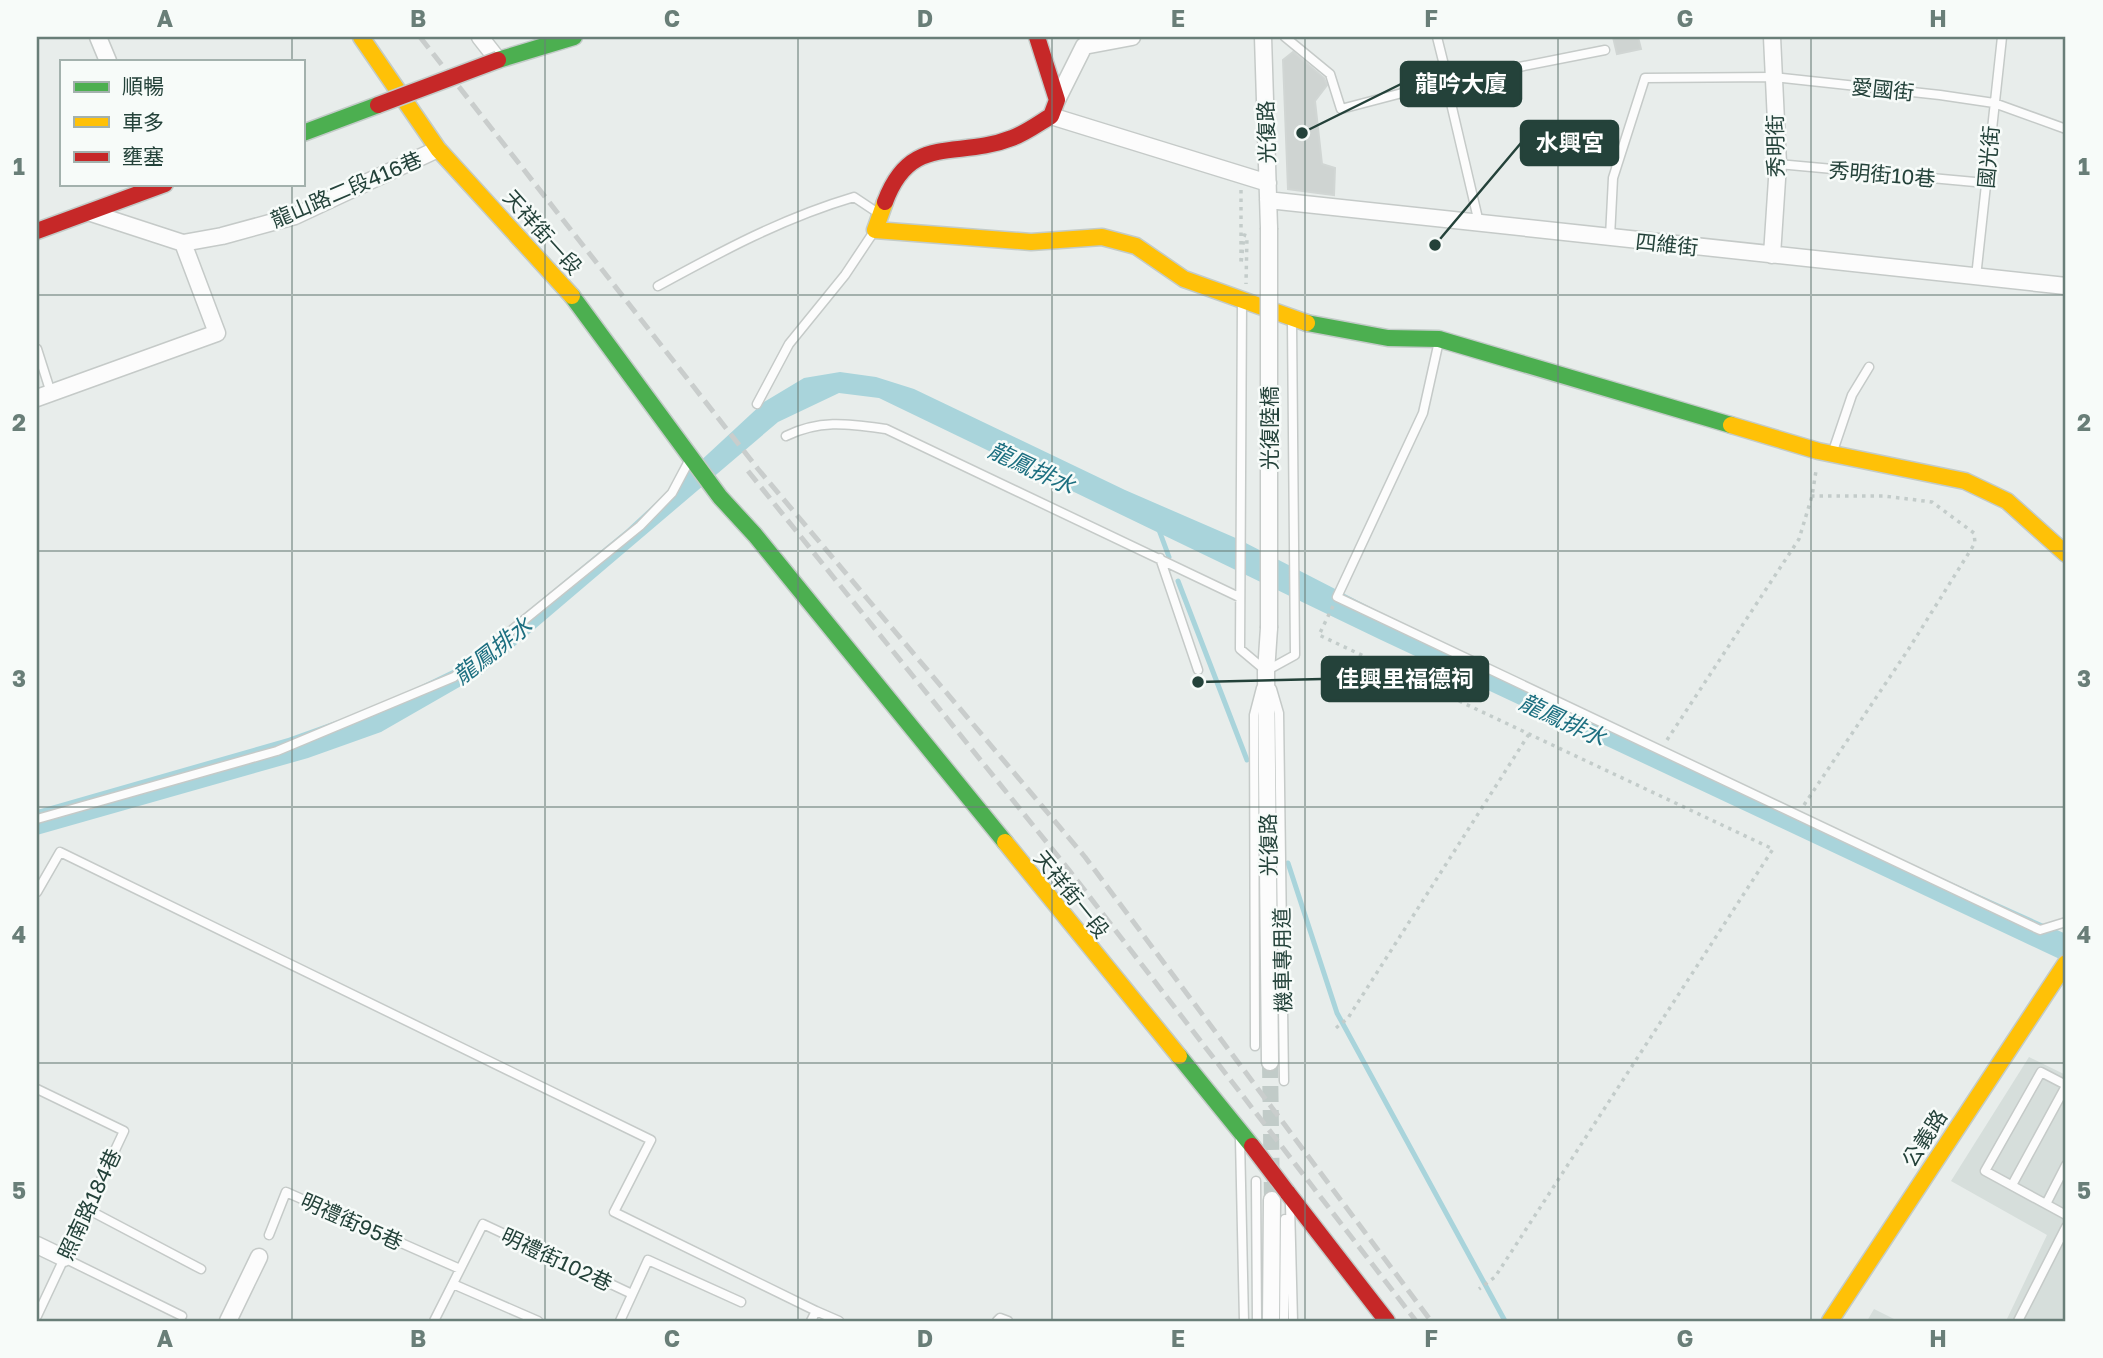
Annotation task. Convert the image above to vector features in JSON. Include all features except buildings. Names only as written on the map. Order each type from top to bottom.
[{"type":"street","points":[[98,37],[108,60]]},
{"type":"street","name":"天祥街一段","points":[[361,37],[438,149],[566,288],[720,497],[755,535],[1252,1146],[1387,1321]]},
{"type":"street","points":[[480,37],[498,60]]},
{"type":"street","points":[[304,133],[498,60],[574,37]]},
{"type":"street","points":[[1037,37],[1057,100]]},
{"type":"street","points":[[1132,37],[1084,46],[1051,116],[1012,138],[914,158],[894,178],[878,222],[1031,242],[1102,237],[1136,246],[1184,279],[1292,320],[1388,338],[1439,339],[1825,453],[1965,481],[1985,488],[2007,501],[2066,554]]},
{"type":"street","name":"光復路","points":[[1263,37],[1269,228]]},
{"type":"street","name":"秀明街","points":[[1772,37],[1778,164],[1772,255]]},
{"type":"street","name":"四維街","points":[[1051,116],[1241,175],[1268,192],[1479,223],[2066,286]]},
{"type":"street","name":"龍山路二段416巷","points":[[91,213],[183,243],[222,236],[295,216],[438,149]]},
{"type":"street","points":[[37,231],[158,186]]},
{"type":"street","name":"光復陸橋","points":[[1269,228],[1269,628]]},
{"type":"street","points":[[44,396],[216,333],[183,243]]},
{"type":"street","name":"光復路","points":[[1269,628],[1266,672],[1270,1062]]},
{"type":"street","name":"公義路","points":[[1831,1321],[2058,983],[2066,962]]},
{"type":"street","points":[[1271,1321],[1272,1200]]},
{"type":"street","points":[[37,1245],[64,1258]]},
{"type":"street","points":[[228,1321],[259,1257]]},
{"type":"lane","points":[[1285,37],[1330,74],[1341,109],[1448,81],[1605,50]]},
{"type":"lane","points":[[1437,37],[1448,81]]},
{"type":"lane","name":"國光街","points":[[1976,278],[2002,37]]},
{"type":"lane","name":"愛國街","points":[[1610,237],[1614,178],[1645,78],[1773,77],[1994,103],[2066,129]]},
{"type":"lane","points":[[1450,99],[1479,223]]},
{"type":"lane","name":"秀明街10巷","points":[[1778,164],[1986,183]]},
{"type":"lane","points":[[657,286],[754,233],[854,197],[878,222],[845,275],[789,344],[757,404]]},
{"type":"lane","points":[[1244,300],[1240,432],[1240,649],[1266,672],[1295,655],[1292,320]]},
{"type":"lane","points":[[1439,339],[1423,413],[1337,597],[2040,930],[2066,922]]},
{"type":"lane","points":[[37,349],[44,396]]},
{"type":"lane","points":[[1825,453],[1852,395],[1869,367]]},
{"type":"lane","points":[[786,436],[808,426],[834,422],[886,429],[1239,597]]},
{"type":"lane","points":[[37,820],[277,751],[454,677],[640,526],[672,493],[691,457]]},
{"type":"lane","points":[[1160,558],[1198,670]]},
{"type":"lane","name":"機車專用道","points":[[1255,1046],[1254,715],[1266,672]]},
{"type":"lane","name":"機車專用道","points":[[1266,672],[1279,713],[1284,1081]]},
{"type":"lane","points":[[37,892],[60,852],[651,1140],[614,1212],[839,1321]]},
{"type":"lane","points":[[2012,1185],[2066,1086],[2041,1072],[1985,1171],[2066,1215]]},
{"type":"lane","name":"照南路184巷","points":[[37,1090],[124,1130],[37,1316]]},
{"type":"lane","points":[[1240,1132],[1244,1321]]},
{"type":"lane","points":[[2046,1204],[2066,1165]]},
{"type":"lane","points":[[1256,1181],[1256,1321]]},
{"type":"lane","name":"明禮街95巷","points":[[268,1235],[286,1192],[460,1269]]},
{"type":"lane","points":[[1289,1193],[1293,1321]]},
{"type":"lane","points":[[87,1209],[201,1269]]},
{"type":"lane","points":[[1284,1321],[1285,1213]]},
{"type":"lane","name":"明禮街102巷","points":[[460,1269],[482,1224],[632,1294]]},
{"type":"lane","points":[[2018,1321],[2066,1227]]},
{"type":"lane","points":[[64,1258],[182,1316]]},
{"type":"lane","points":[[620,1321],[648,1260],[741,1302]]},
{"type":"lane","points":[[434,1321],[460,1269]]},
{"type":"lane","points":[[453,1284],[538,1321]]},
{"type":"lane","points":[[811,1321],[816,1311]]},
{"type":"lane","points":[[997,1321],[1000,1318],[1008,1321]]},
{"type":"path","points":[[1241,175],[1241,264],[1244,235],[1247,236],[1244,300]]},
{"type":"path","points":[[1660,751],[1799,539],[1825,453]]},
{"type":"path","points":[[1797,815],[1908,650],[1975,542],[1974,533],[1932,502],[1884,496],[1812,496]]},
{"type":"path","points":[[1334,605],[1318,635],[1773,849],[1490,1280],[1479,1289]]},
{"type":"path","points":[[1336,1028],[1348,1018],[1529,734]]},
{"type":"shaded area","points":[[2029,1057],[2066,1075],[2066,1321],[2006,1321],[2047,1235],[1951,1181]]},
{"type":"shaded area","points":[[1874,1309],[1898,1321],[1867,1321]]},
{"type":"water","name":"龍鳳排水","points":[[840,372],[876,377],[914,389],[1125,490],[1238,539],[1374,609],[1655,743],[1660,751],[2066,934],[2066,962],[1379,639],[879,398],[839,393],[778,422],[482,674],[381,732],[308,758],[37,835],[37,810],[288,738],[380,705],[459,667],[626,530],[764,402],[804,378]]},
{"type":"waterway","points":[[1159,530],[1169,557]]},
{"type":"waterway","points":[[1178,581],[1247,760]]},
{"type":"waterway","points":[[1288,863],[1337,1013],[1505,1321]]},
{"type":"tunnel","points":[[1270,1062],[1272,1200]]},
{"type":"railway","points":[[420,37],[758,469],[1085,857],[1431,1321]]},
{"type":"railway","points":[[748,471],[1069,870],[1416,1321]]},
{"type":"traffic: fast","points":[[498,60],[574,37]]},
{"type":"traffic: fast","points":[[304,133],[378,105]]},
{"type":"traffic: fast","points":[[572,296],[720,497],[755,535],[1005,842]]},
{"type":"traffic: fast","points":[[1307,323],[1388,338],[1439,339],[1731,425]]},
{"type":"traffic: fast","points":[[1179,1056],[1252,1146]]},
{"type":"traffic: slow","points":[[361,37],[438,149],[572,296]]},
{"type":"traffic: slow","points":[[885,202],[875,230],[1031,242],[1102,237],[1136,246],[1184,279],[1307,323]]},
{"type":"traffic: slow","points":[[1731,425],[1818,451],[1965,481],[2007,501],[2066,554]]},
{"type":"traffic: slow","points":[[1005,842],[1179,1056]]},
{"type":"traffic: slow","points":[[1830,1321],[2066,963]]},
{"type":"traffic: jam","points":[[885,202],[896,180],[908,166],[922,157],[1012,138],[1051,116],[1057,100],[1037,37]]},
{"type":"traffic: jam","points":[[378,105],[498,60]]},
{"type":"traffic: jam","points":[[37,231],[160,186]]},
{"type":"traffic: jam","points":[[1252,1146],[1287,1192]]},
{"type":"traffic: jam","points":[[1287,1192],[1387,1321]]},
{"type":"place","name":"龍吟大廈","points":[[1302,133]]},
{"type":"place","name":"水興宮","points":[[1435,245]]},
{"type":"place","name":"佳興里福德祠","points":[[1198,682]]}]
